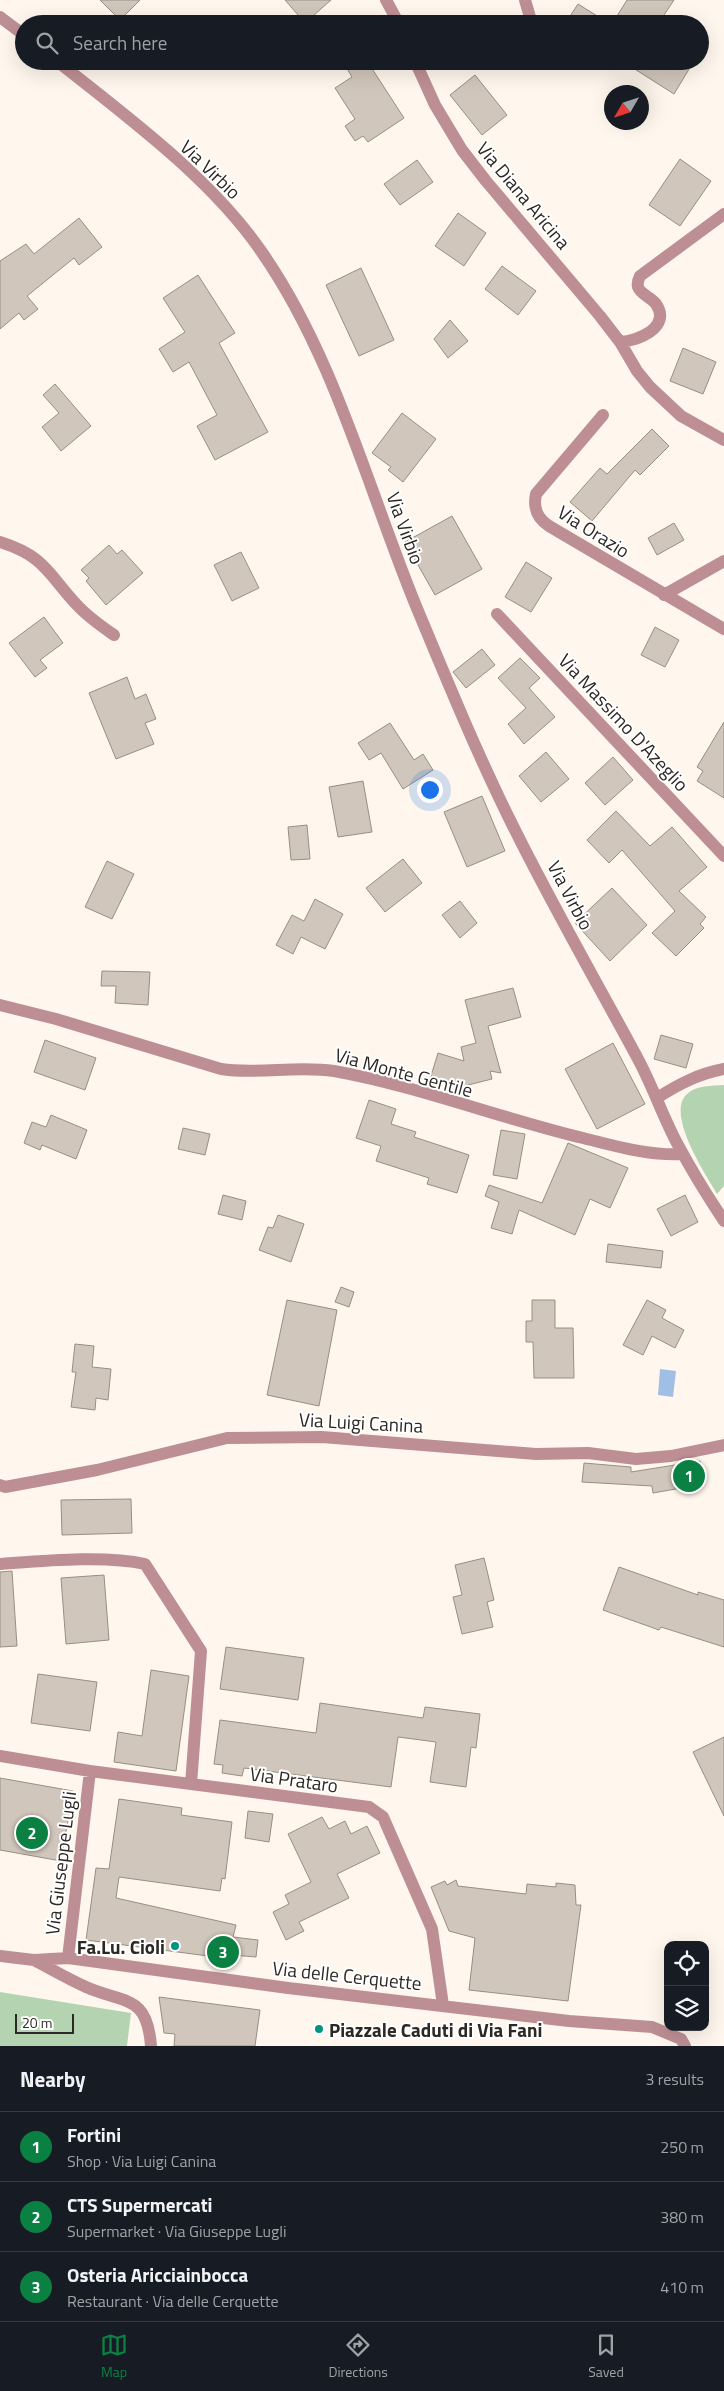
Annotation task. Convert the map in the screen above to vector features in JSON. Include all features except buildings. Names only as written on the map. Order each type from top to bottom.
[{"type":"street","points":[[386,0],[394,15]]},
{"type":"street","points":[[525,0],[529,15]]},
{"type":"street","points":[[0,17],[15,28]]},
{"type":"street","name":"Via Virbio","points":[[68,70],[114,106],[211,192],[248,232],[286,289],[339,403],[403,576],[476,749],[535,869],[643,1068],[683,1154],[724,1221]]},
{"type":"street","name":"Via Diana Aricina","points":[[419,70],[435,105],[468,157],[620,342],[637,371],[663,401],[692,423],[724,440]]},
{"type":"street","points":[[620,342],[644,337],[654,329],[659,319],[656,304],[639,289],[638,282],[640,276],[724,214]]},
{"type":"street","name":"Via Orazio","points":[[603,415],[536,494],[535,509],[538,516],[549,526],[724,629]]},
{"type":"street","points":[[0,542],[31,554],[41,562],[79,607],[114,635]]},
{"type":"street","points":[[664,595],[724,561]]},
{"type":"street","name":"Via Massimo D'Azeglio","points":[[497,614],[724,856]]},
{"type":"street","name":"Via Monte Gentile","points":[[0,1005],[56,1019],[221,1069],[247,1072],[294,1068],[334,1071],[394,1085],[525,1124],[615,1146],[652,1154],[683,1154]]},
{"type":"street","points":[[657,1098],[679,1084],[702,1073],[724,1069]]},
{"type":"street","name":"Via Luigi Canina","points":[[0,1485],[6,1487],[97,1470],[227,1438],[322,1437],[536,1454],[588,1453],[636,1459],[671,1456],[724,1445]]},
{"type":"street","points":[[0,1564],[84,1561],[131,1561],[145,1564],[201,1651],[191,1784]]},
{"type":"street","name":"Via Prataro","points":[[0,1756],[90,1771],[370,1808],[384,1817],[432,1929],[443,2005]]},
{"type":"street","name":"Via Giuseppe Lugli","points":[[68,1958],[90,1771]]},
{"type":"street","name":"Via delle Cerquette","points":[[0,1956],[34,1960],[68,1958],[260,1985],[569,2021],[652,2027],[681,2039],[686,2046]]},
{"type":"street","points":[[34,1960],[86,1987],[132,2003],[138,2008],[147,2022],[151,2046]]},
{"type":"green space","points":[[724,1085],[724,1186],[717,1194],[690,1144],[681,1115],[682,1103],[691,1091],[704,1086]]},
{"type":"green space","points":[[0,1992],[131,2013],[127,2046],[0,2046]]},
{"type":"water","points":[[660,1369],[676,1371],[673,1397],[658,1395]]},
{"type":"place","name":"Fortini","points":[[689,1476]]},
{"type":"place","name":"CTS Supermercati","points":[[32,1833]]},
{"type":"place","name":"Fa.Lu. Cioli","points":[[175,1946]]},
{"type":"place","name":"Osteria Aricciainbocca","points":[[223,1952]]},
{"type":"place","name":"Piazzale Caduti di Via Fani","points":[[319,2029]]}]
